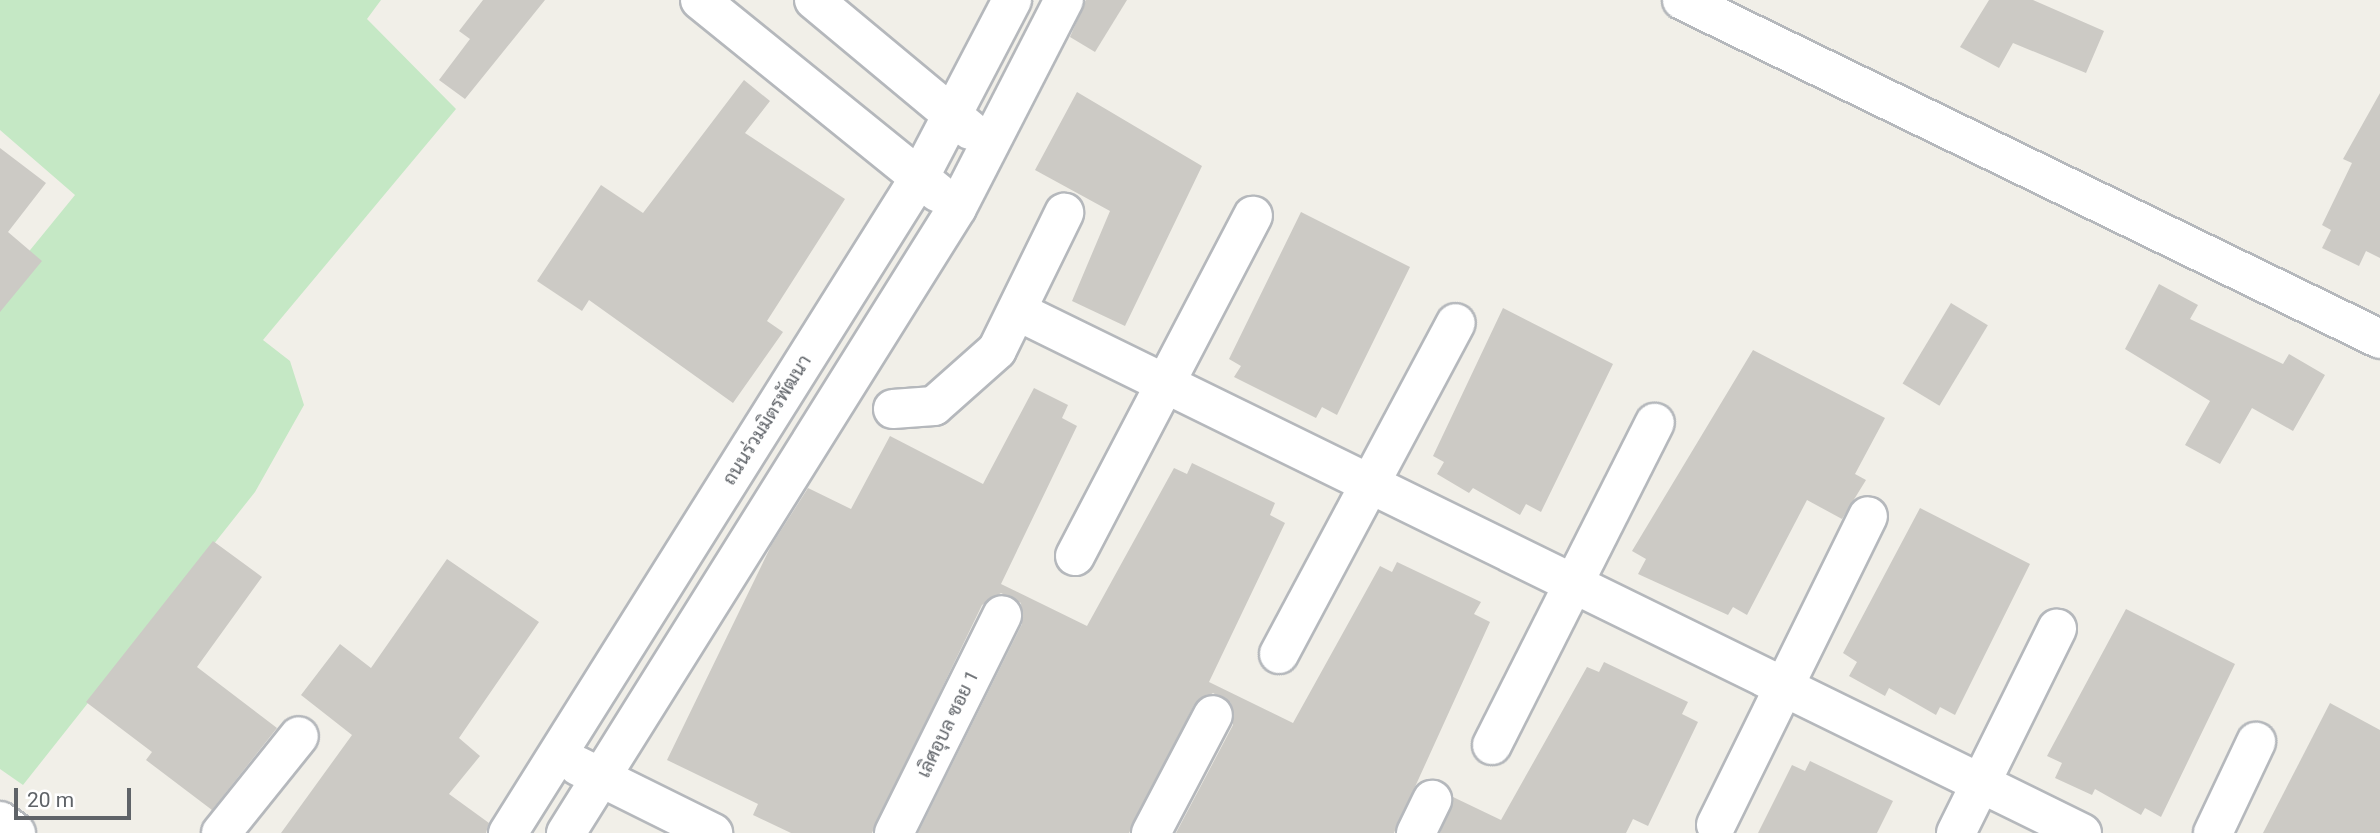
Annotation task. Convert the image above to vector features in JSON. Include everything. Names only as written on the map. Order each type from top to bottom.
[{"type":"street","points":[[700,0],[957,208]]},
{"type":"street","points":[[814,0],[988,144]]},
{"type":"street","name":"ถนนร่วมมิตรพัฒนา","points":[[508,833],[919,178],[1012,0]]},
{"type":"street","points":[[566,833],[957,208],[1065,0]]},
{"type":"street","points":[[1682,0],[2380,339]]},
{"type":"street","points":[[893,409],[934,406],[958,389],[997,350],[1064,214]]},
{"type":"street","points":[[1075,555],[1253,216]]},
{"type":"street","points":[[1017,311],[1367,485],[2082,833]]},
{"type":"street","points":[[1279,654],[1456,323]]},
{"type":"street","points":[[1492,745],[1655,424]]},
{"type":"street","points":[[1716,825],[1782,686],[1868,516]]},
{"type":"street","name":"เลิศอุบล ซอย 1","points":[[894,833],[1002,615]]},
{"type":"street","points":[[1956,833],[2057,629]]},
{"type":"street","points":[[1151,833],[1213,715]]},
{"type":"street","points":[[221,833],[299,736]]},
{"type":"street","points":[[2213,833],[2256,742]]},
{"type":"street","points":[[557,755],[713,833]]},
{"type":"street","points":[[0,821],[16,833]]},
{"type":"green space","points":[[0,0],[381,0],[367,19],[456,109],[263,340],[290,361],[304,405],[255,492],[23,785],[0,769],[0,287],[75,195],[0,130]]},
{"type":"building","points":[[483,0],[545,0],[465,99],[439,80],[470,39],[459,31]]},
{"type":"building","points":[[1086,0],[1127,0],[1095,52],[1070,37]]},
{"type":"building","points":[[1989,0],[2033,0],[2104,31],[2086,73],[2013,43],[1999,68],[1960,47]]},
{"type":"building","points":[[744,80],[770,101],[745,133],[845,199],[767,321],[783,332],[733,403],[589,300],[582,311],[537,281],[601,185],[643,213]]},
{"type":"building","points":[[1077,92],[1202,166],[1125,326],[1072,301],[1110,211],[1035,170]]},
{"type":"building","points":[[2380,93],[2380,258],[2366,251],[2359,266],[2322,248],[2331,230],[2322,225],[2352,163],[2343,159]]},
{"type":"building","points":[[0,148],[46,183],[8,232],[42,261],[0,312]]},
{"type":"building","points":[[1301,212],[1410,267],[1337,415],[1322,407],[1316,418],[1234,377],[1241,366],[1229,359]]},
{"type":"building","points":[[2159,284],[2198,305],[2190,319],[2283,364],[2289,354],[2325,375],[2293,431],[2252,408],[2220,464],[2185,445],[2210,401],[2125,349]]},
{"type":"building","points":[[1951,303],[1988,325],[1939,406],[1903,384]]},
{"type":"building","points":[[1503,308],[1613,364],[1541,512],[1526,504],[1520,515],[1473,488],[1469,493],[1437,474],[1444,462],[1433,456]]},
{"type":"building","points":[[1753,350],[1885,418],[1855,474],[1866,480],[1842,519],[1807,500],[1747,615],[1733,607],[1728,615],[1638,574],[1646,559],[1632,551]]},
{"type":"building","points":[[1034,388],[1068,405],[1062,418],[1077,426],[1001,584],[1087,626],[1174,468],[1187,474],[1192,463],[1275,503],[1270,515],[1285,523],[1209,682],[1293,723],[1380,566],[1392,572],[1397,562],[1481,602],[1474,614],[1490,622],[1394,833],[1176,833],[1233,725],[1231,703],[1213,693],[1194,705],[1129,833],[918,833],[1022,624],[1021,603],[1001,593],[982,605],[872,833],[791,833],[753,815],[758,804],[667,760],[771,546],[808,488],[851,509],[890,436],[983,484]]},
{"type":"building","points":[[1920,508],[2030,564],[1955,715],[1940,707],[1936,715],[1889,688],[1885,696],[1849,676],[1857,662],[1843,653]]},
{"type":"building","points":[[213,541],[262,577],[197,667],[277,728],[212,810],[146,760],[152,752],[86,702]]},
{"type":"building","points":[[447,559],[539,622],[459,738],[480,756],[449,794],[489,823],[486,833],[281,833],[352,735],[301,695],[340,644],[371,668]]},
{"type":"building","points":[[2126,609],[2235,664],[2161,817],[2145,808],[2141,815],[2095,789],[2092,795],[2055,778],[2062,763],[2047,756]]},
{"type":"building","points":[[1604,662],[1688,702],[1682,714],[1698,722],[1648,826],[1633,819],[1626,833],[1440,833],[1453,797],[1501,820],[1587,667],[1599,672]]},
{"type":"building","points":[[2330,703],[2380,730],[2380,833],[2263,833]]},
{"type":"building","points":[[1810,761],[1893,801],[1877,833],[1758,833],[1792,765],[1805,771]]}]
